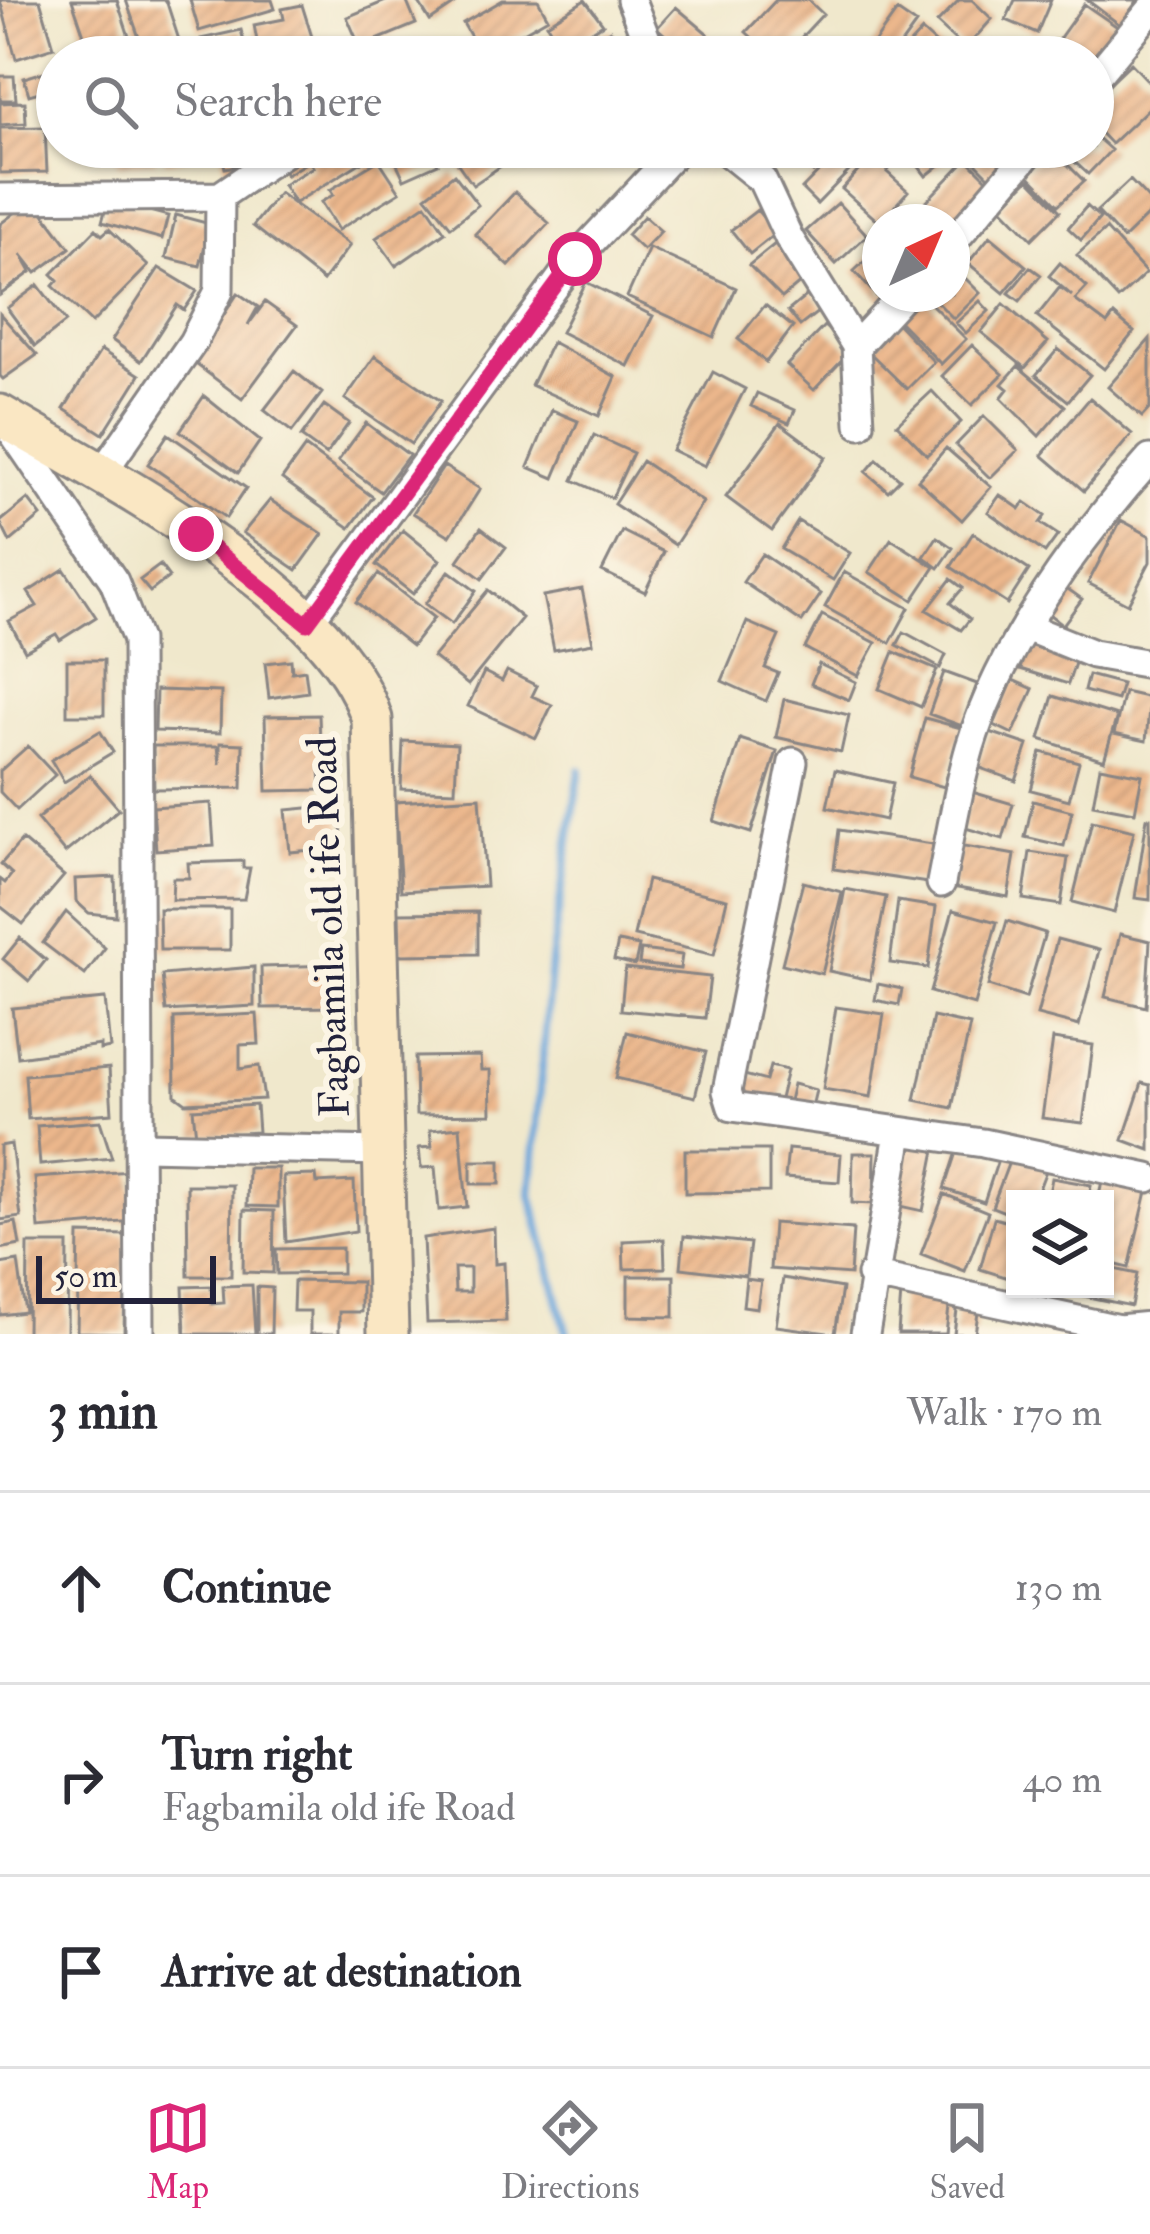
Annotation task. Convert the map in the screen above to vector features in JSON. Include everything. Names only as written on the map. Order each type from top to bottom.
[{"type":"street","points":[[631,0],[645,36]]},
{"type":"street","points":[[1114,54],[1150,10]]},
{"type":"street","points":[[0,198],[220,196],[261,168]]},
{"type":"street","points":[[307,624],[575,259],[660,168]]},
{"type":"street","points":[[747,168],[762,180],[789,238],[856,346],[860,424]]},
{"type":"street","points":[[970,222],[1016,168]]},
{"type":"street","points":[[102,473],[214,303],[219,291],[220,196]]},
{"type":"street","points":[[856,346],[887,312]]},
{"type":"street","points":[[1,415],[114,581],[137,640],[143,1146],[140,1334]]},
{"type":"street","name":"Fagbamila old ife Road","points":[[1,415],[196,534],[307,624],[351,670],[372,719],[388,1334]]},
{"type":"street","points":[[941,883],[972,742],[1026,627],[1090,525],[1150,459]]},
{"type":"street","points":[[1026,627],[1093,654],[1150,664]]},
{"type":"street","points":[[793,762],[727,1091],[732,1107],[983,1143],[1148,1178]]},
{"type":"street","points":[[865,1334],[871,1275],[899,1133]]},
{"type":"street","points":[[143,1146],[383,1151]]},
{"type":"street","points":[[871,1275],[1119,1331],[1150,1326]]},
{"type":"building","points":[[0,0],[40,0],[51,36],[36,36],[36,53],[16,59]]},
{"type":"building","points":[[72,0],[117,0],[129,36],[84,36]]},
{"type":"building","points":[[126,0],[166,0],[178,36],[138,36]]},
{"type":"building","points":[[190,0],[272,0],[275,9],[199,31]]},
{"type":"building","points":[[388,0],[406,0],[416,24],[387,36],[355,36],[347,17]]},
{"type":"building","points":[[417,0],[453,0],[455,4],[430,21]]},
{"type":"building","points":[[503,0],[538,0],[548,18],[517,36],[470,36],[463,23]]},
{"type":"building","points":[[585,0],[603,24],[584,36],[554,36],[547,24]]},
{"type":"building","points":[[776,0],[808,0],[823,14],[803,36],[750,36],[746,32]]},
{"type":"building","points":[[959,0],[972,0],[992,19],[977,36],[951,36],[937,23]]},
{"type":"building","points":[[1015,0],[1051,0],[1037,33],[1006,20]]},
{"type":"building","points":[[1087,0],[1138,0],[1120,25]]},
{"type":"building","points":[[1084,4],[1119,28],[1113,36],[1061,36]]},
{"type":"building","points":[[302,5],[312,36],[256,36],[254,25],[284,19],[282,9]]},
{"type":"building","points":[[676,7],[708,34],[666,36],[657,28]]},
{"type":"building","points":[[897,11],[916,24],[907,36],[879,36]]},
{"type":"building","points":[[1131,63],[1150,83],[1150,107],[1114,141],[1114,79]]},
{"type":"building","points":[[36,74],[36,93],[29,95],[24,78]]},
{"type":"building","points":[[0,76],[14,76],[16,100],[0,100]]},
{"type":"building","points":[[25,102],[26,123],[0,125],[0,103]]},
{"type":"building","points":[[36,127],[36,168],[47,168],[47,172],[0,173],[0,128]]},
{"type":"building","points":[[311,168],[352,168],[295,203],[283,185]]},
{"type":"building","points":[[366,168],[384,168],[400,192],[338,230],[321,202],[333,195],[330,190]]},
{"type":"building","points":[[399,168],[429,168],[404,179]]},
{"type":"building","points":[[461,168],[498,168],[473,185]]},
{"type":"building","points":[[822,168],[851,169],[817,204],[802,189]]},
{"type":"building","points":[[861,168],[890,168],[887,172],[908,191],[897,204],[862,207],[842,189]]},
{"type":"building","points":[[958,168],[976,168],[992,184],[970,207],[924,204]]},
{"type":"building","points":[[981,168],[1007,168],[994,181]]},
{"type":"building","points":[[1071,168],[1084,181],[1058,205],[1025,171]]},
{"type":"building","points":[[454,174],[478,205],[451,227],[426,196]]},
{"type":"building","points":[[1029,179],[1060,211],[1032,239],[1001,207]]},
{"type":"building","points":[[1130,180],[1150,201],[1150,213],[1123,239],[1097,211]]},
{"type":"building","points":[[515,192],[549,223],[509,266],[475,234]]},
{"type":"building","points":[[279,193],[350,245],[323,281],[253,226]]},
{"type":"building","points":[[33,199],[70,248],[36,273],[21,254],[31,272],[0,295],[0,224]]},
{"type":"building","points":[[108,200],[168,216],[162,239],[102,222]]},
{"type":"building","points":[[838,203],[862,229],[862,240],[836,264],[806,231]]},
{"type":"building","points":[[426,204],[445,232],[396,266],[376,238]]},
{"type":"building","points":[[1087,206],[1100,218],[1081,240],[1068,228]]},
{"type":"building","points":[[757,210],[776,233],[750,254],[731,230]]},
{"type":"building","points":[[176,215],[210,224],[200,266],[166,258]]},
{"type":"building","points":[[644,216],[661,231],[643,250],[627,235]]},
{"type":"building","points":[[96,229],[102,235],[109,229],[148,266],[92,323],[53,286],[58,280],[52,274]]},
{"type":"building","points":[[1106,229],[1146,273],[1118,299],[1077,255]]},
{"type":"building","points":[[990,236],[1026,266],[1004,293],[970,261]]},
{"type":"building","points":[[780,240],[808,276],[782,298],[749,265]]},
{"type":"building","points":[[649,248],[736,288],[714,337],[627,297]]},
{"type":"building","points":[[1060,263],[1087,287],[1075,300],[1107,324],[1114,315],[1134,332],[1104,369],[1037,316],[1060,287],[1072,296],[1049,276]]},
{"type":"building","points":[[1030,267],[1041,275],[1020,301],[1009,293]]},
{"type":"building","points":[[159,268],[197,291],[184,310],[177,305],[141,361],[112,340]]},
{"type":"building","points":[[586,282],[653,316],[628,366],[561,332]]},
{"type":"building","points":[[970,283],[980,293],[970,303]]},
{"type":"building","points":[[38,285],[66,322],[35,346],[7,308]]},
{"type":"building","points":[[811,292],[823,308],[800,326],[788,311]]},
{"type":"building","points":[[238,293],[258,307],[248,325],[265,302],[297,325],[242,399],[193,362]]},
{"type":"building","points":[[980,301],[989,311],[966,333],[956,323]]},
{"type":"building","points":[[1004,304],[1048,342],[1025,368],[981,332]]},
{"type":"building","points":[[765,305],[793,327],[766,362],[738,339]]},
{"type":"building","points":[[902,312],[939,312],[966,339],[941,364],[896,318]]},
{"type":"building","points":[[0,314],[37,355],[3,379],[0,376]]},
{"type":"building","points":[[890,316],[934,362],[907,389],[870,353],[887,335],[879,327]]},
{"type":"building","points":[[824,326],[851,351],[814,390],[787,365]]},
{"type":"building","points":[[1150,339],[1150,408],[1142,417],[1108,387]]},
{"type":"building","points":[[552,342],[616,377],[599,416],[531,385]]},
{"type":"building","points":[[972,345],[1003,374],[972,405],[942,376]]},
{"type":"building","points":[[1058,349],[1090,375],[1068,401],[1036,375]]},
{"type":"building","points":[[101,350],[140,375],[103,434],[64,409]]},
{"type":"building","points":[[375,356],[441,401],[411,444],[345,399]]},
{"type":"building","points":[[1018,366],[1065,406],[1039,436],[1001,398],[1008,389],[1002,384]]},
{"type":"building","points":[[294,371],[322,393],[292,432],[264,410]]},
{"type":"building","points":[[713,372],[745,389],[705,466],[672,450]]},
{"type":"building","points":[[932,391],[961,422],[927,455],[897,424]]},
{"type":"building","points":[[757,393],[795,410],[789,423],[751,406]]},
{"type":"building","points":[[204,396],[260,441],[238,473],[180,431]]},
{"type":"building","points":[[1090,398],[1132,434],[1084,491],[1042,455]]},
{"type":"building","points":[[324,405],[349,423],[326,455],[301,437]]},
{"type":"building","points":[[552,410],[578,421],[554,478],[528,467]]},
{"type":"building","points":[[984,416],[1018,450],[990,478],[956,445]]},
{"type":"building","points":[[366,423],[409,455],[381,492],[338,461]]},
{"type":"building","points":[[780,423],[826,457],[772,531],[726,497]]},
{"type":"building","points":[[168,434],[246,488],[226,518],[148,464]]},
{"type":"building","points":[[594,435],[633,453],[612,498],[573,480]]},
{"type":"building","points":[[305,447],[373,497],[350,528],[282,479]]},
{"type":"building","points":[[946,448],[991,487],[962,520],[918,480]]},
{"type":"building","points":[[877,459],[900,479],[888,491],[866,472]]},
{"type":"building","points":[[642,461],[703,502],[675,545],[614,504]]},
{"type":"building","points":[[444,466],[480,489],[450,536],[413,513]]},
{"type":"building","points":[[1000,495],[1020,509],[1025,502],[1045,516],[1040,523],[1058,535],[1045,553],[988,512]]},
{"type":"building","points":[[28,499],[41,516],[10,542],[0,522]]},
{"type":"building","points":[[270,500],[323,534],[297,570],[243,533]]},
{"type":"building","points":[[1121,520],[1150,536],[1150,562],[1128,604],[1088,583]]},
{"type":"building","points":[[798,521],[850,553],[833,580],[781,549]]},
{"type":"building","points":[[481,528],[506,547],[482,579],[458,561]]},
{"type":"building","points":[[403,530],[440,560],[413,594],[376,565]]},
{"type":"building","points":[[622,531],[664,552],[645,592],[602,571]]},
{"type":"building","points":[[973,533],[1029,570],[1007,604],[951,567]]},
{"type":"building","points":[[937,537],[953,548],[939,568],[924,557]]},
{"type":"building","points":[[891,539],[935,567],[913,600],[869,572]]},
{"type":"building","points":[[762,554],[821,594],[802,622],[743,582]]},
{"type":"building","points":[[160,565],[169,577],[150,592],[140,580]]},
{"type":"building","points":[[64,569],[96,617],[60,640],[56,634],[25,651],[9,621],[37,606],[28,592]]},
{"type":"building","points":[[449,571],[476,591],[452,624],[425,604]]},
{"type":"building","points":[[844,572],[909,608],[890,643],[825,607]]},
{"type":"building","points":[[378,574],[434,618],[412,646],[356,602]]},
{"type":"building","points":[[951,579],[963,588],[950,603],[970,619],[961,630],[927,610]]},
{"type":"building","points":[[1065,587],[1082,599],[1063,625],[1046,612]]},
{"type":"building","points":[[582,589],[593,643],[554,650],[543,596]]},
{"type":"building","points":[[488,590],[522,618],[468,685],[433,657]]},
{"type":"building","points":[[822,615],[876,643],[858,676],[805,648]]},
{"type":"building","points":[[747,622],[779,636],[765,668],[778,673],[766,701],[722,681]]},
{"type":"building","points":[[904,632],[946,655],[940,668],[897,645]]},
{"type":"building","points":[[1028,645],[1076,660],[1068,684],[1020,669]]},
{"type":"building","points":[[894,652],[937,670],[921,707],[879,689]]},
{"type":"building","points":[[67,660],[104,660],[104,715],[67,715]]},
{"type":"building","points":[[291,660],[292,672],[305,670],[308,692],[269,698],[265,663]]},
{"type":"building","points":[[819,664],[856,682],[849,700],[811,684]]},
{"type":"building","points":[[507,671],[537,686],[532,696],[552,705],[536,738],[468,706],[484,672],[502,681]]},
{"type":"building","points":[[944,672],[977,684],[962,726],[929,714]]},
{"type":"building","points":[[1088,675],[1122,684],[1117,700],[1084,691]]},
{"type":"building","points":[[1013,680],[1033,689],[1013,734],[994,725]]},
{"type":"building","points":[[156,690],[221,692],[220,733],[155,731]]},
{"type":"building","points":[[1124,692],[1150,698],[1146,741],[1114,734]]},
{"type":"building","points":[[1053,696],[1117,716],[1104,760],[1040,739]]},
{"type":"building","points":[[784,699],[849,715],[841,752],[776,737]]},
{"type":"building","points":[[319,715],[320,742],[329,742],[330,767],[320,767],[321,790],[267,791],[265,716]]},
{"type":"building","points":[[925,718],[961,728],[944,787],[909,777]]},
{"type":"building","points":[[100,731],[113,752],[64,782],[51,760]]},
{"type":"building","points":[[990,732],[1028,745],[1016,781],[978,767]]},
{"type":"building","points":[[740,739],[777,751],[751,833],[714,821]]},
{"type":"building","points":[[403,741],[457,744],[455,791],[401,789]]},
{"type":"building","points":[[220,743],[243,744],[242,788],[154,789],[153,746],[218,746],[220,764]]},
{"type":"building","points":[[28,746],[55,775],[17,810],[0,792],[0,771]]},
{"type":"building","points":[[1041,752],[1079,762],[1069,800],[1031,790]]},
{"type":"building","points":[[1100,767],[1142,775],[1135,812],[1093,804]]},
{"type":"building","points":[[835,770],[893,783],[885,820],[827,807]]},
{"type":"building","points":[[90,775],[119,809],[65,853],[37,819]]},
{"type":"building","points":[[972,792],[1013,804],[1003,839],[962,827]]},
{"type":"building","points":[[480,797],[486,886],[401,891],[395,802]]},
{"type":"building","points":[[1033,801],[1072,811],[1064,846],[1025,837]]},
{"type":"building","points":[[211,803],[214,846],[156,850],[153,807]]},
{"type":"building","points":[[339,805],[343,847],[290,852],[286,810]]},
{"type":"building","points":[[1150,818],[1150,900],[1135,898]]},
{"type":"building","points":[[1092,821],[1134,831],[1114,913],[1072,902]]},
{"type":"building","points":[[839,830],[933,844],[928,883],[834,869]]},
{"type":"building","points":[[22,840],[64,876],[23,924],[0,906],[0,879],[5,883],[12,874],[1,864]]},
{"type":"building","points":[[959,845],[1015,855],[1008,897],[952,887]]},
{"type":"building","points":[[1030,852],[1068,858],[1061,905],[1023,899]]},
{"type":"building","points":[[243,861],[243,868],[250,868],[244,899],[172,900],[173,878],[189,878],[188,863]]},
{"type":"building","points":[[115,877],[116,916],[89,913],[76,901],[75,879]]},
{"type":"building","points":[[647,880],[727,899],[714,955],[634,936]]},
{"type":"building","points":[[803,882],[842,892],[822,974],[782,964]]},
{"type":"building","points":[[845,889],[886,897],[870,980],[829,971]]},
{"type":"building","points":[[898,901],[936,907],[928,968],[890,963]]},
{"type":"building","points":[[159,909],[230,909],[230,950],[160,950]]},
{"type":"building","points":[[953,910],[997,922],[974,1005],[930,992]]},
{"type":"building","points":[[66,912],[105,948],[85,975],[43,943]]},
{"type":"building","points":[[478,912],[478,954],[400,955],[399,913]]},
{"type":"building","points":[[1007,921],[1045,933],[1026,998],[988,986]]},
{"type":"building","points":[[1120,934],[1150,941],[1146,1007],[1105,997]]},
{"type":"building","points":[[20,938],[46,960],[29,981],[3,959]]},
{"type":"building","points":[[1057,939],[1099,950],[1079,1026],[1037,1015]]},
{"type":"building","points":[[618,942],[639,946],[635,965],[614,960]]},
{"type":"building","points":[[641,950],[682,955],[680,969],[639,964]]},
{"type":"building","points":[[339,965],[340,1007],[262,1008],[261,967]]},
{"type":"building","points":[[254,967],[254,1006],[166,1011],[162,975]]},
{"type":"building","points":[[625,968],[710,977],[705,1018],[621,1010]]},
{"type":"building","points":[[878,984],[902,989],[899,1005],[875,1000]]},
{"type":"building","points":[[105,999],[110,1048],[100,1050],[100,1045],[18,1057],[12,1008]]},
{"type":"building","points":[[836,1007],[884,1014],[871,1097],[823,1089]]},
{"type":"building","points":[[257,1014],[259,1044],[240,1045],[240,1069],[259,1066],[264,1099],[186,1103],[175,1095],[174,1018]]},
{"type":"building","points":[[933,1017],[970,1025],[952,1108],[915,1100]]},
{"type":"building","points":[[627,1032],[706,1052],[695,1097],[616,1078]]},
{"type":"building","points":[[1053,1039],[1093,1045],[1083,1123],[1042,1118]]},
{"type":"building","points":[[480,1056],[481,1070],[490,1070],[491,1114],[416,1115],[415,1057]]},
{"type":"building","points":[[770,1066],[787,1070],[777,1111],[736,1095],[741,1074],[766,1081]]},
{"type":"building","points":[[109,1068],[112,1113],[28,1119],[25,1075]]},
{"type":"building","points":[[1142,1083],[1150,1085],[1150,1150],[1123,1140]]},
{"type":"building","points":[[793,1084],[816,1090],[811,1111],[788,1105]]},
{"type":"building","points":[[256,1105],[258,1132],[196,1136],[193,1109]]},
{"type":"building","points":[[100,1121],[112,1158],[40,1165],[37,1126]]},
{"type":"building","points":[[460,1127],[467,1207],[439,1210],[435,1167],[421,1168],[419,1148],[432,1147],[430,1130]]},
{"type":"building","points":[[909,1139],[936,1145],[923,1211],[896,1205]]},
{"type":"building","points":[[11,1144],[21,1217],[0,1220],[0,1146]]},
{"type":"building","points":[[958,1146],[998,1160],[984,1202],[944,1189]]},
{"type":"building","points":[[788,1149],[841,1154],[839,1182],[785,1178]]},
{"type":"building","points":[[685,1150],[769,1150],[769,1192],[685,1193]]},
{"type":"building","points":[[853,1153],[875,1153],[874,1204],[852,1203]]},
{"type":"building","points":[[1012,1154],[1047,1168],[1038,1190],[1006,1190],[1006,1212],[992,1207]]},
{"type":"building","points":[[471,1161],[500,1161],[500,1184],[471,1184]]},
{"type":"building","points":[[248,1168],[278,1168],[278,1207],[247,1206]]},
{"type":"building","points":[[131,1171],[135,1221],[39,1229],[35,1178]]},
{"type":"building","points":[[316,1175],[317,1183],[354,1181],[356,1231],[286,1242],[283,1176]]},
{"type":"building","points":[[1103,1177],[1148,1187],[1129,1268],[1114,1264],[1114,1190],[1100,1190]]},
{"type":"building","points":[[1052,1178],[1091,1185],[1090,1190],[1050,1190]]},
{"type":"building","points":[[187,1185],[232,1185],[231,1276],[188,1276]]},
{"type":"building","points":[[944,1194],[988,1212],[965,1271],[921,1254]]},
{"type":"building","points":[[244,1210],[274,1211],[273,1273],[243,1272]]},
{"type":"building","points":[[994,1218],[1006,1221],[1006,1277],[980,1269]]},
{"type":"building","points":[[16,1222],[20,1245],[0,1249],[0,1225]]},
{"type":"building","points":[[773,1223],[853,1229],[850,1275],[770,1269]]},
{"type":"building","points":[[494,1228],[495,1264],[504,1263],[506,1321],[427,1323],[423,1238]],"holes":[[[454,1268],[470,1268],[470,1292],[455,1292]]]},
{"type":"building","points":[[79,1234],[126,1235],[124,1333],[77,1332]]},
{"type":"building","points":[[684,1236],[750,1243],[746,1276],[681,1268]]},
{"type":"building","points":[[664,1239],[665,1268],[624,1269],[623,1241]]},
{"type":"building","points":[[28,1244],[68,1244],[67,1334],[27,1334]]},
{"type":"building","points":[[342,1248],[342,1273],[277,1274],[276,1249]]},
{"type":"building","points":[[18,1261],[25,1312],[0,1315],[0,1264]]},
{"type":"building","points":[[1114,1269],[1137,1274],[1131,1306],[1093,1298],[1114,1298]]},
{"type":"building","points":[[628,1276],[674,1276],[674,1317],[628,1316]]},
{"type":"building","points":[[783,1278],[842,1288],[835,1334],[776,1326]]},
{"type":"building","points":[[746,1279],[761,1281],[757,1308],[743,1306]]},
{"type":"building","points":[[294,1281],[361,1282],[361,1312],[339,1312],[339,1334],[310,1334],[310,1311],[293,1311]]},
{"type":"building","points":[[252,1285],[255,1334],[185,1334],[183,1287],[211,1286],[212,1304],[224,1303],[223,1286]]},
{"type":"building","points":[[257,1287],[272,1288],[271,1334],[257,1334]]},
{"type":"building","points":[[901,1293],[950,1298],[946,1334],[898,1334]]},
{"type":"building","points":[[958,1302],[979,1305],[975,1334],[954,1334]]},
{"type":"waterway","points":[[567,1334],[531,1194],[551,960],[580,770]]},
{"type":"route","points":[[196,534],[307,624],[575,259]]}]
